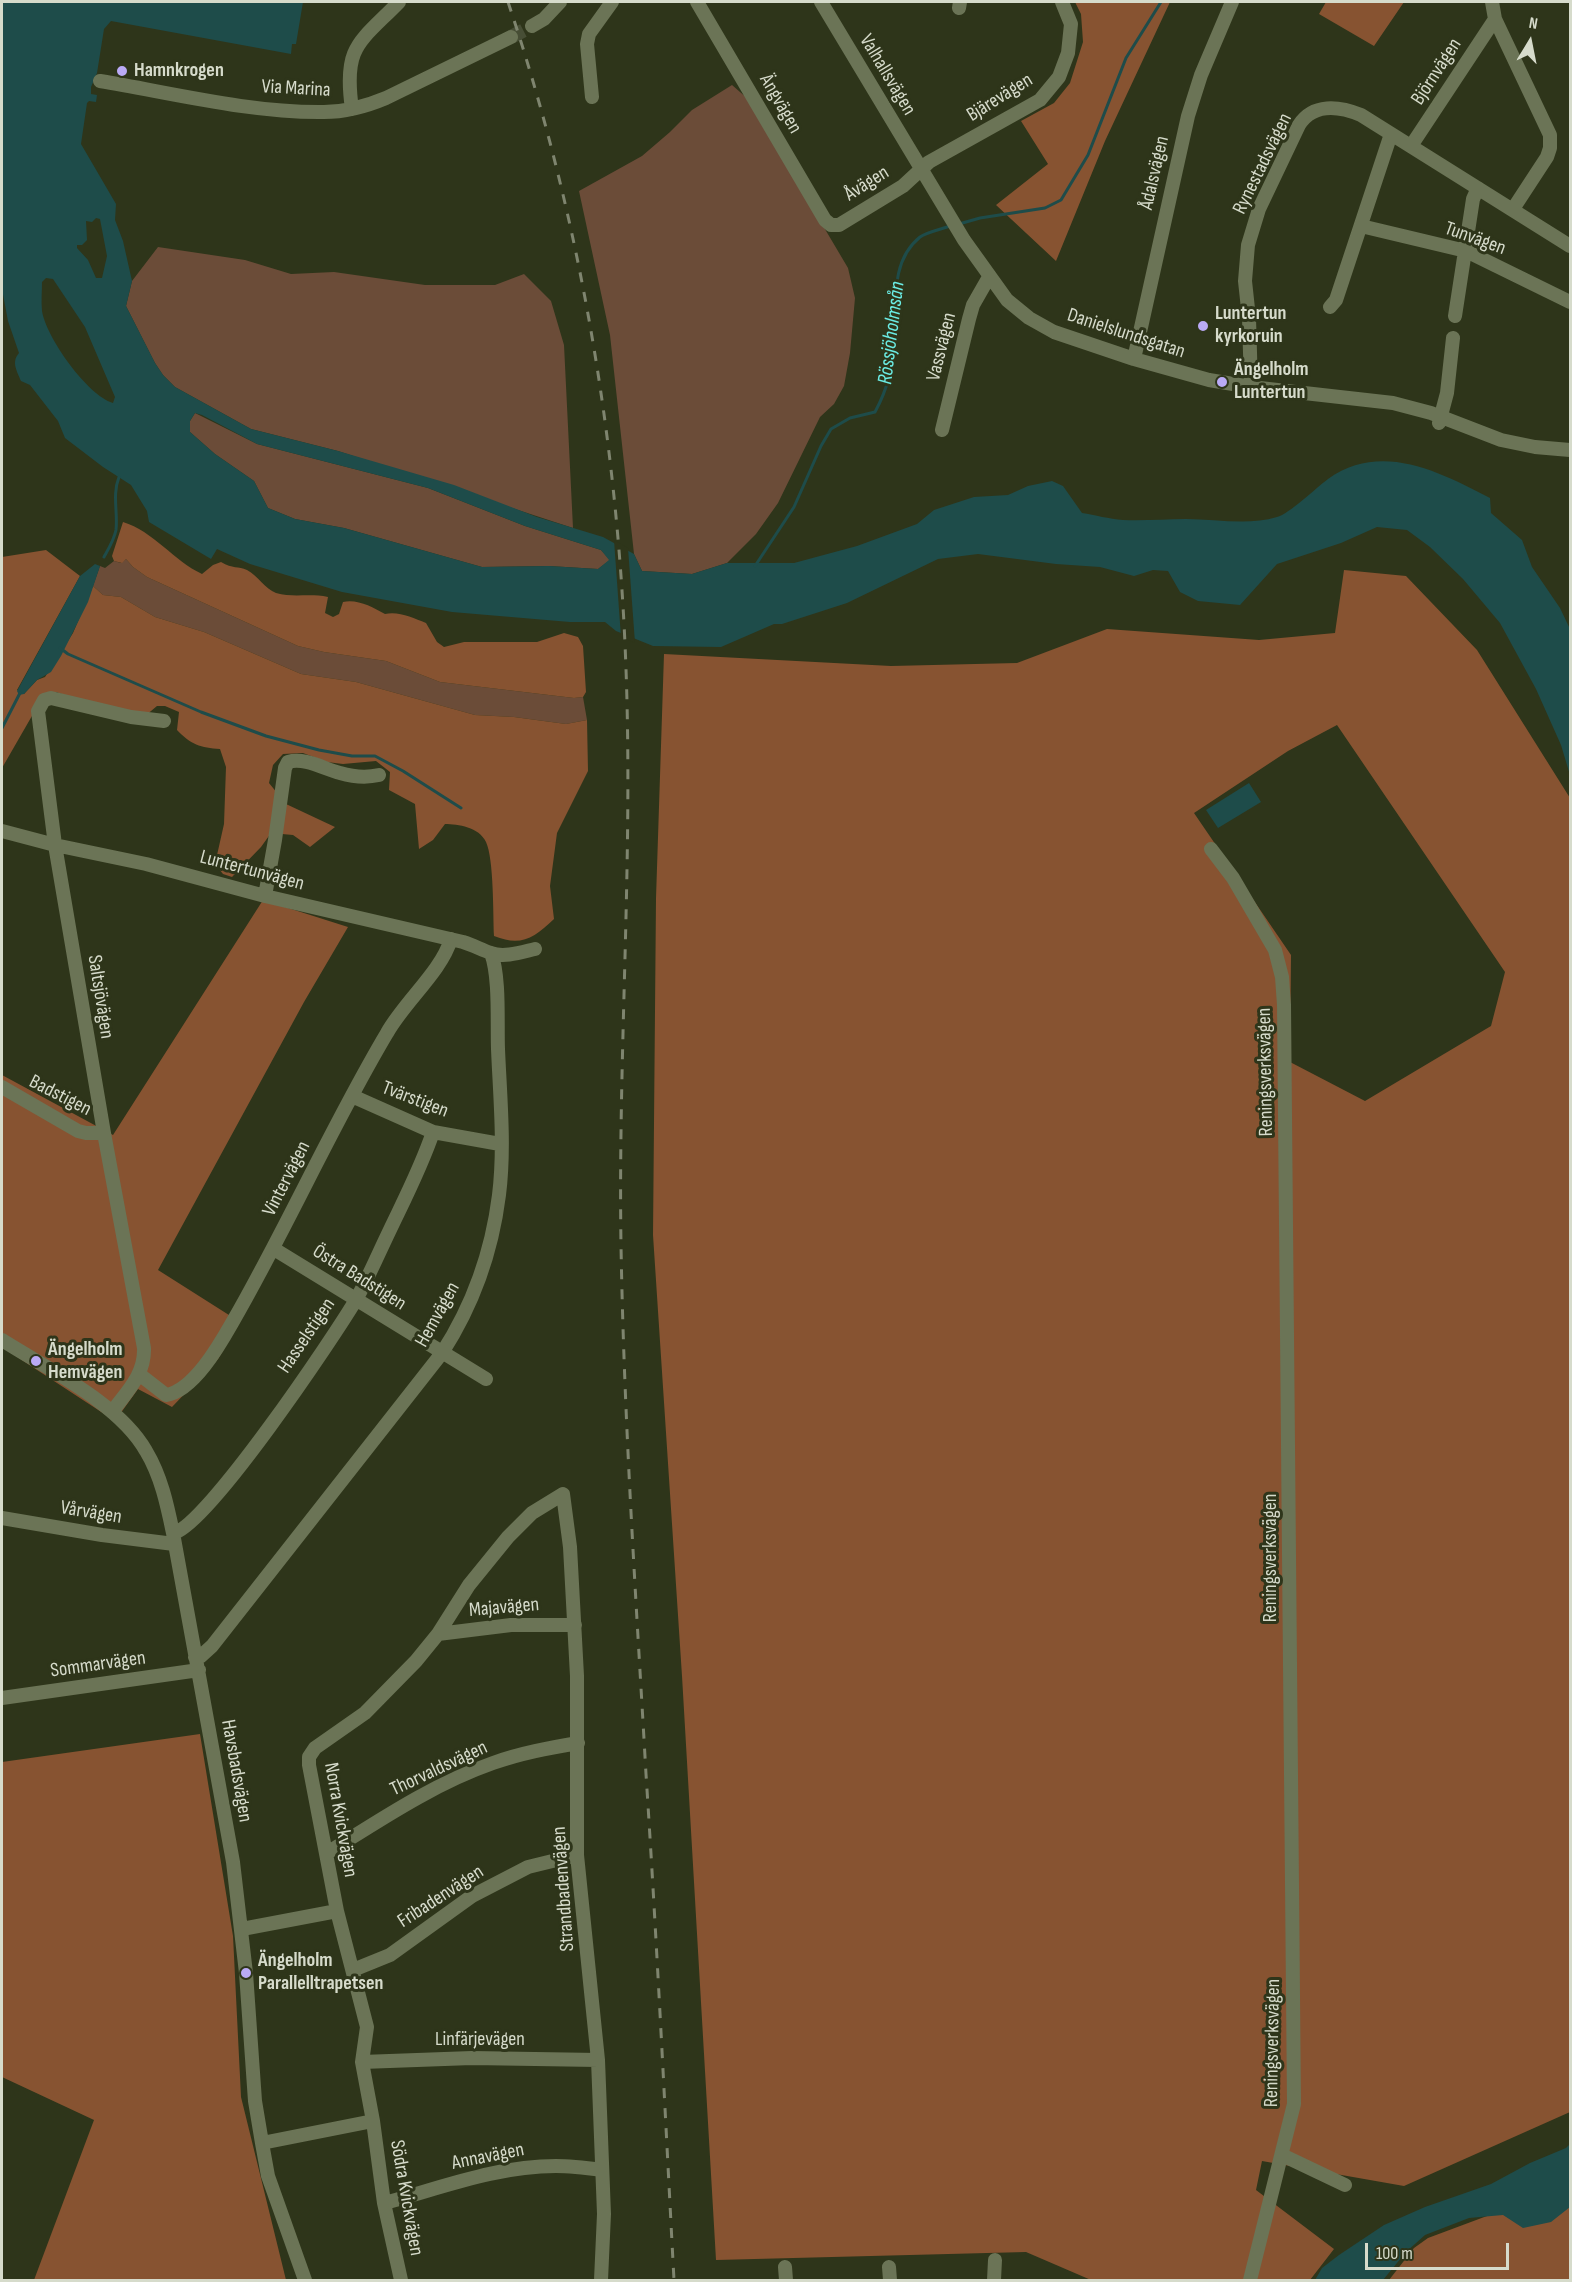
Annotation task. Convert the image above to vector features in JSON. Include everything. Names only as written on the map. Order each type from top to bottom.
[{"type":"street","points":[[352,109],[349,70],[353,54],[361,40],[399,2]]},
{"type":"street","points":[[532,26],[544,19],[560,2]]},
{"type":"street","points":[[592,97],[587,44],[589,34],[612,2]]},
{"type":"street","name":"Ängvägen","points":[[697,2],[825,220],[831,225]]},
{"type":"street","name":"Valhallsvägen","points":[[821,2],[920,168]]},
{"type":"street","name":"Bjärevägen","points":[[920,168],[1027,108],[1040,100],[1051,88],[1065,65],[1070,38],[1071,24],[1062,2]]},
{"type":"street","name":"Ådalsvägen","points":[[1134,359],[1188,116],[1200,75],[1232,2]]},
{"type":"street","points":[[1492,2],[1495,19],[1550,135],[1548,154],[1513,209]]},
{"type":"street","name":"Björnvägen","points":[[1411,146],[1495,19]]},
{"type":"street","name":"Via Marina","points":[[100,81],[241,105],[326,112],[352,109],[386,98],[511,37]]},
{"type":"street","name":"Rynestadsvägen","points":[[1251,387],[1249,318],[1245,281],[1248,245],[1259,209],[1299,125],[1314,111],[1339,109],[1361,115],[1570,246]]},
{"type":"street","points":[[1329,307],[1336,300],[1391,134]]},
{"type":"street","name":"Åvägen","points":[[831,225],[839,225],[903,186],[920,168]]},
{"type":"street","name":"Danielslundsgatan","points":[[920,168],[989,277],[1007,300],[1041,325],[1134,359],[1200,377],[1251,387],[1393,403],[1501,440],[1535,447],[1570,450]]},
{"type":"street","points":[[1455,316],[1473,199],[1478,188]]},
{"type":"street","name":"Tunvägen","points":[[1361,226],[1466,251],[1570,302]]},
{"type":"street","name":"Vassvägen","points":[[942,430],[973,305],[989,277]]},
{"type":"street","points":[[1440,421],[1448,393],[1453,338]]},
{"type":"street","name":"Saltsjövägen","points":[[112,1412],[134,1383],[143,1366],[144,1348],[104,1133],[55,845],[38,717],[39,706],[44,700],[51,698],[131,717],[164,721]]},
{"type":"street","points":[[265,896],[285,768],[288,762],[302,762],[366,778],[379,775]]},
{"type":"street","name":"Luntertunvägen","points":[[2,831],[451,939],[478,946],[491,953]]},
{"type":"street","name":"Reningsverksvägen","points":[[1211,849],[1233,878],[1275,950],[1282,976],[1284,1005],[1295,2089],[1294,2104],[1282,2155],[1250,2280]]},
{"type":"street","name":"Vintervägen","points":[[139,1374],[166,1395],[176,1394],[188,1385],[223,1338],[274,1249],[387,1031],[407,1002],[438,966],[451,939]]},
{"type":"street","points":[[491,953],[507,954],[535,949]]},
{"type":"street","name":"Hemvägen","points":[[197,1664],[201,1656],[212,1646],[442,1353],[462,1318],[483,1268],[495,1222],[499,1194],[496,996],[491,953]]},
{"type":"street","name":"Badstigen","points":[[2,1088],[78,1131],[104,1133]]},
{"type":"street","name":"Tvärstigen","points":[[352,1096],[434,1132],[500,1144]]},
{"type":"street","name":"Hasselstigen","points":[[174,1538],[220,1492],[248,1458],[356,1299],[434,1132]]},
{"type":"street","name":"Östra Badstigen","points":[[274,1249],[486,1379]]},
{"type":"street","name":"Havsbadsvägen","points":[[2,1340],[77,1386],[112,1412],[145,1448],[157,1472],[174,1538],[233,1862],[242,1929],[255,2101],[268,2176],[305,2280]]},
{"type":"street","name":"Strandbadenvägen","points":[[563,1494],[570,1547],[575,1625],[578,1855],[598,2060],[604,2214],[601,2280]]},
{"type":"street","name":"Norra Kvickvägen","points":[[337,1911],[309,1757],[315,1748],[365,1713],[416,1661],[438,1634],[468,1586],[507,1537],[532,1513],[563,1494]]},
{"type":"street","name":"Vårvägen","points":[[2,1518],[102,1535],[174,1538]]},
{"type":"street","name":"Majavägen","points":[[438,1634],[511,1625],[575,1625]]},
{"type":"street","name":"Sommarvägen","points":[[2,1698],[197,1664]]},
{"type":"street","name":"Thorvaldsvägen","points":[[327,1853],[414,1798],[491,1764],[534,1751],[578,1743]]},
{"type":"street","name":"Fribadenvägen","points":[[353,1970],[390,1955],[472,1896],[528,1868],[578,1855]]},
{"type":"street","points":[[242,1929],[337,1911],[353,1970]]},
{"type":"street","name":"Södra Kvickvägen","points":[[353,1970],[367,2027],[362,2062],[384,2203],[400,2280]]},
{"type":"street","name":"Linfärjevägen","points":[[362,2062],[472,2058],[598,2060]]},
{"type":"street","name":"Södra Kvickvägen","points":[[262,2143],[373,2121]]},
{"type":"street","points":[[1282,2155],[1345,2185]]},
{"type":"street","name":"Annavägen","points":[[384,2203],[474,2176],[500,2171],[557,2166],[602,2170]]},
{"type":"street","points":[[994,2280],[995,2260]]},
{"type":"shaded area","points":[[1075,2],[1170,2],[1105,141],[1056,261],[996,205],[1048,164],[1021,121],[1054,103],[1070,83],[1083,42],[1081,14]]},
{"type":"shaded area","points":[[1326,2],[1404,2],[1374,46],[1319,14]]},
{"type":"shaded area","points":[[732,85],[748,99],[848,268],[855,298],[850,353],[844,386],[834,404],[820,417],[778,503],[756,534],[727,563],[692,574],[642,571],[634,554],[610,335],[579,191],[642,156],[692,110]]},
{"type":"shaded area","points":[[158,247],[245,260],[291,274],[334,272],[425,285],[495,285],[524,274],[551,301],[564,345],[573,528],[338,451],[251,429],[175,387],[155,363],[126,306],[132,281]]},
{"type":"shaded area","points":[[195,413],[257,444],[428,488],[525,526],[601,550],[610,560],[598,569],[549,566],[482,567],[344,528],[295,519],[268,508],[254,481],[215,454],[190,432],[190,421]]},
{"type":"shaded area","points":[[123,522],[144,532],[182,562],[202,574],[221,562],[244,569],[276,593],[328,597],[325,613],[333,617],[339,614],[343,602],[349,601],[365,604],[385,614],[395,613],[406,616],[426,623],[437,642],[444,647],[464,642],[537,642],[564,633],[578,637],[583,646],[586,692],[583,697],[574,698],[440,682],[386,661],[298,646],[147,577],[126,559],[122,563],[114,561],[112,556]]},
{"type":"shaded area","points":[[46,550],[80,576],[17,690],[24,694],[37,680],[45,677],[73,633],[93,586],[103,595],[121,597],[155,617],[204,632],[301,674],[356,682],[475,715],[514,717],[566,724],[587,720],[588,771],[557,833],[550,886],[554,919],[527,939],[512,941],[494,936],[489,850],[483,837],[468,827],[445,824],[433,840],[419,849],[415,804],[389,790],[390,772],[376,761],[343,764],[327,762],[303,753],[283,754],[273,765],[269,783],[286,804],[335,827],[310,847],[293,835],[271,833],[261,847],[232,877],[223,874],[215,864],[224,824],[226,767],[220,749],[196,744],[177,730],[179,712],[165,706],[157,706],[145,716],[104,709],[56,692],[44,695],[2,768],[2,557]]},
{"type":"shaded area","points":[[126,559],[147,577],[298,646],[386,661],[440,682],[574,698],[583,697],[587,720],[566,724],[514,717],[475,715],[356,682],[301,674],[204,632],[155,617],[121,597],[103,595],[93,586],[100,566],[105,568],[114,561],[121,563]]},
{"type":"shaded area","points":[[1344,570],[1406,576],[1477,650],[1570,798],[1570,2112],[1404,2186],[1262,2161],[1256,2190],[1334,2249],[1310,2280],[1091,2280],[1026,2252],[716,2260],[682,1676],[653,1235],[656,898],[664,654],[891,666],[1017,663],[1107,629],[1259,640],[1335,633]],"holes":[[[1337,725],[1505,972],[1491,1026],[1365,1101],[1290,1062],[1291,955],[1194,813],[1288,751]]]},
{"type":"shaded area","points":[[263,900],[348,927],[304,1002],[158,1270],[240,1322],[218,1359],[172,1407],[138,1389],[115,1421],[2,1347],[2,1075],[113,1135]]},
{"type":"shaded area","points":[[200,1734],[233,1936],[241,2097],[286,2280],[34,2280],[94,2120],[2,2077],[2,1762]]},
{"type":"shaded area","points":[[1570,2185],[1570,2280],[1389,2280],[1414,2248],[1428,2238]]},
{"type":"water","points":[[2,2],[303,2],[296,44],[292,44],[291,54],[111,21],[104,29],[97,73],[91,87],[91,94],[97,95],[96,102],[87,103],[81,144],[116,204],[115,220],[123,241],[132,281],[126,306],[155,363],[175,387],[251,429],[338,451],[454,485],[537,517],[603,537],[634,554],[642,571],[692,574],[727,563],[794,563],[857,546],[917,524],[934,510],[974,497],[1008,495],[1028,486],[1052,481],[1063,486],[1082,513],[1107,518],[1243,522],[1266,520],[1282,515],[1328,479],[1348,468],[1369,462],[1389,461],[1410,464],[1451,479],[1490,498],[1491,513],[1522,540],[1532,567],[1560,608],[1570,629],[1570,775],[1561,745],[1536,689],[1500,623],[1463,579],[1430,547],[1407,530],[1377,527],[1341,543],[1277,564],[1240,605],[1198,601],[1180,592],[1168,571],[1153,570],[1134,576],[1100,567],[978,554],[938,559],[847,603],[782,624],[774,624],[721,647],[653,646],[616,631],[605,622],[570,622],[452,612],[342,592],[250,564],[217,549],[211,559],[149,522],[147,511],[131,485],[65,438],[58,421],[30,385],[21,381],[18,374],[15,360],[19,353],[8,321],[2,289]],"holes":[[[96,218],[100,219],[107,256],[102,278],[96,278],[88,260],[77,248],[77,245],[82,245],[87,240],[86,221],[92,222]],[[46,278],[53,279],[85,327],[115,397],[113,403],[92,389],[69,364],[59,349],[42,311],[42,282]],[[195,413],[257,444],[428,488],[525,526],[601,550],[609,560],[598,569],[549,566],[482,567],[344,528],[295,519],[268,508],[254,481],[215,454],[190,432],[190,421]]]},
{"type":"water","points":[[95,564],[100,566],[88,602],[61,656],[51,672],[37,680],[24,694],[19,695],[17,691],[80,576]]},
{"type":"water","points":[[1249,783],[1261,802],[1218,828],[1206,810]]},
{"type":"water","points":[[1570,2144],[1570,2207],[1551,2222],[1523,2228],[1503,2215],[1469,2218],[1425,2235],[1406,2252],[1383,2280],[1315,2280],[1322,2268],[1384,2225],[1425,2207],[1491,2184]]},
{"type":"pier","points":[[614,540],[628,548],[635,643],[621,637]]},
{"type":"waterway","name":"Rössjöholmsån","points":[[959,224],[980,218],[1045,208],[1061,200],[1088,155],[1126,58],[1161,2]]},
{"type":"waterway","name":"Rössjöholmsån","points":[[755,566],[794,507],[831,429],[850,418],[875,412],[889,378],[895,341],[897,286],[903,259],[920,237],[950,226]]},
{"type":"waterway","points":[[104,557],[116,530],[116,490],[119,477]]},
{"type":"waterway","points":[[60,648],[68,654],[201,712],[266,736],[319,750],[352,756],[375,756],[461,808]]},
{"type":"waterway","points":[[2,728],[20,693]]},
{"type":"tunnel","points":[[511,37],[532,26]]},
{"type":"railway","points":[[508,2],[556,165],[575,247],[604,415],[622,584],[628,741],[621,1173],[625,1378],[674,2280]]},
{"type":"place","name":"Hamnkrogen","points":[[122,71]]},
{"type":"place","name":"Luntertun kyrkoruin","points":[[1203,326]]},
{"type":"place","name":"Ängelholm Luntertun","points":[[1222,382]]},
{"type":"place","name":"Ängelholm Hemvägen","points":[[36,1361]]},
{"type":"place","name":"Ängelholm Parallelltrapetsen","points":[[246,1973]]}]
